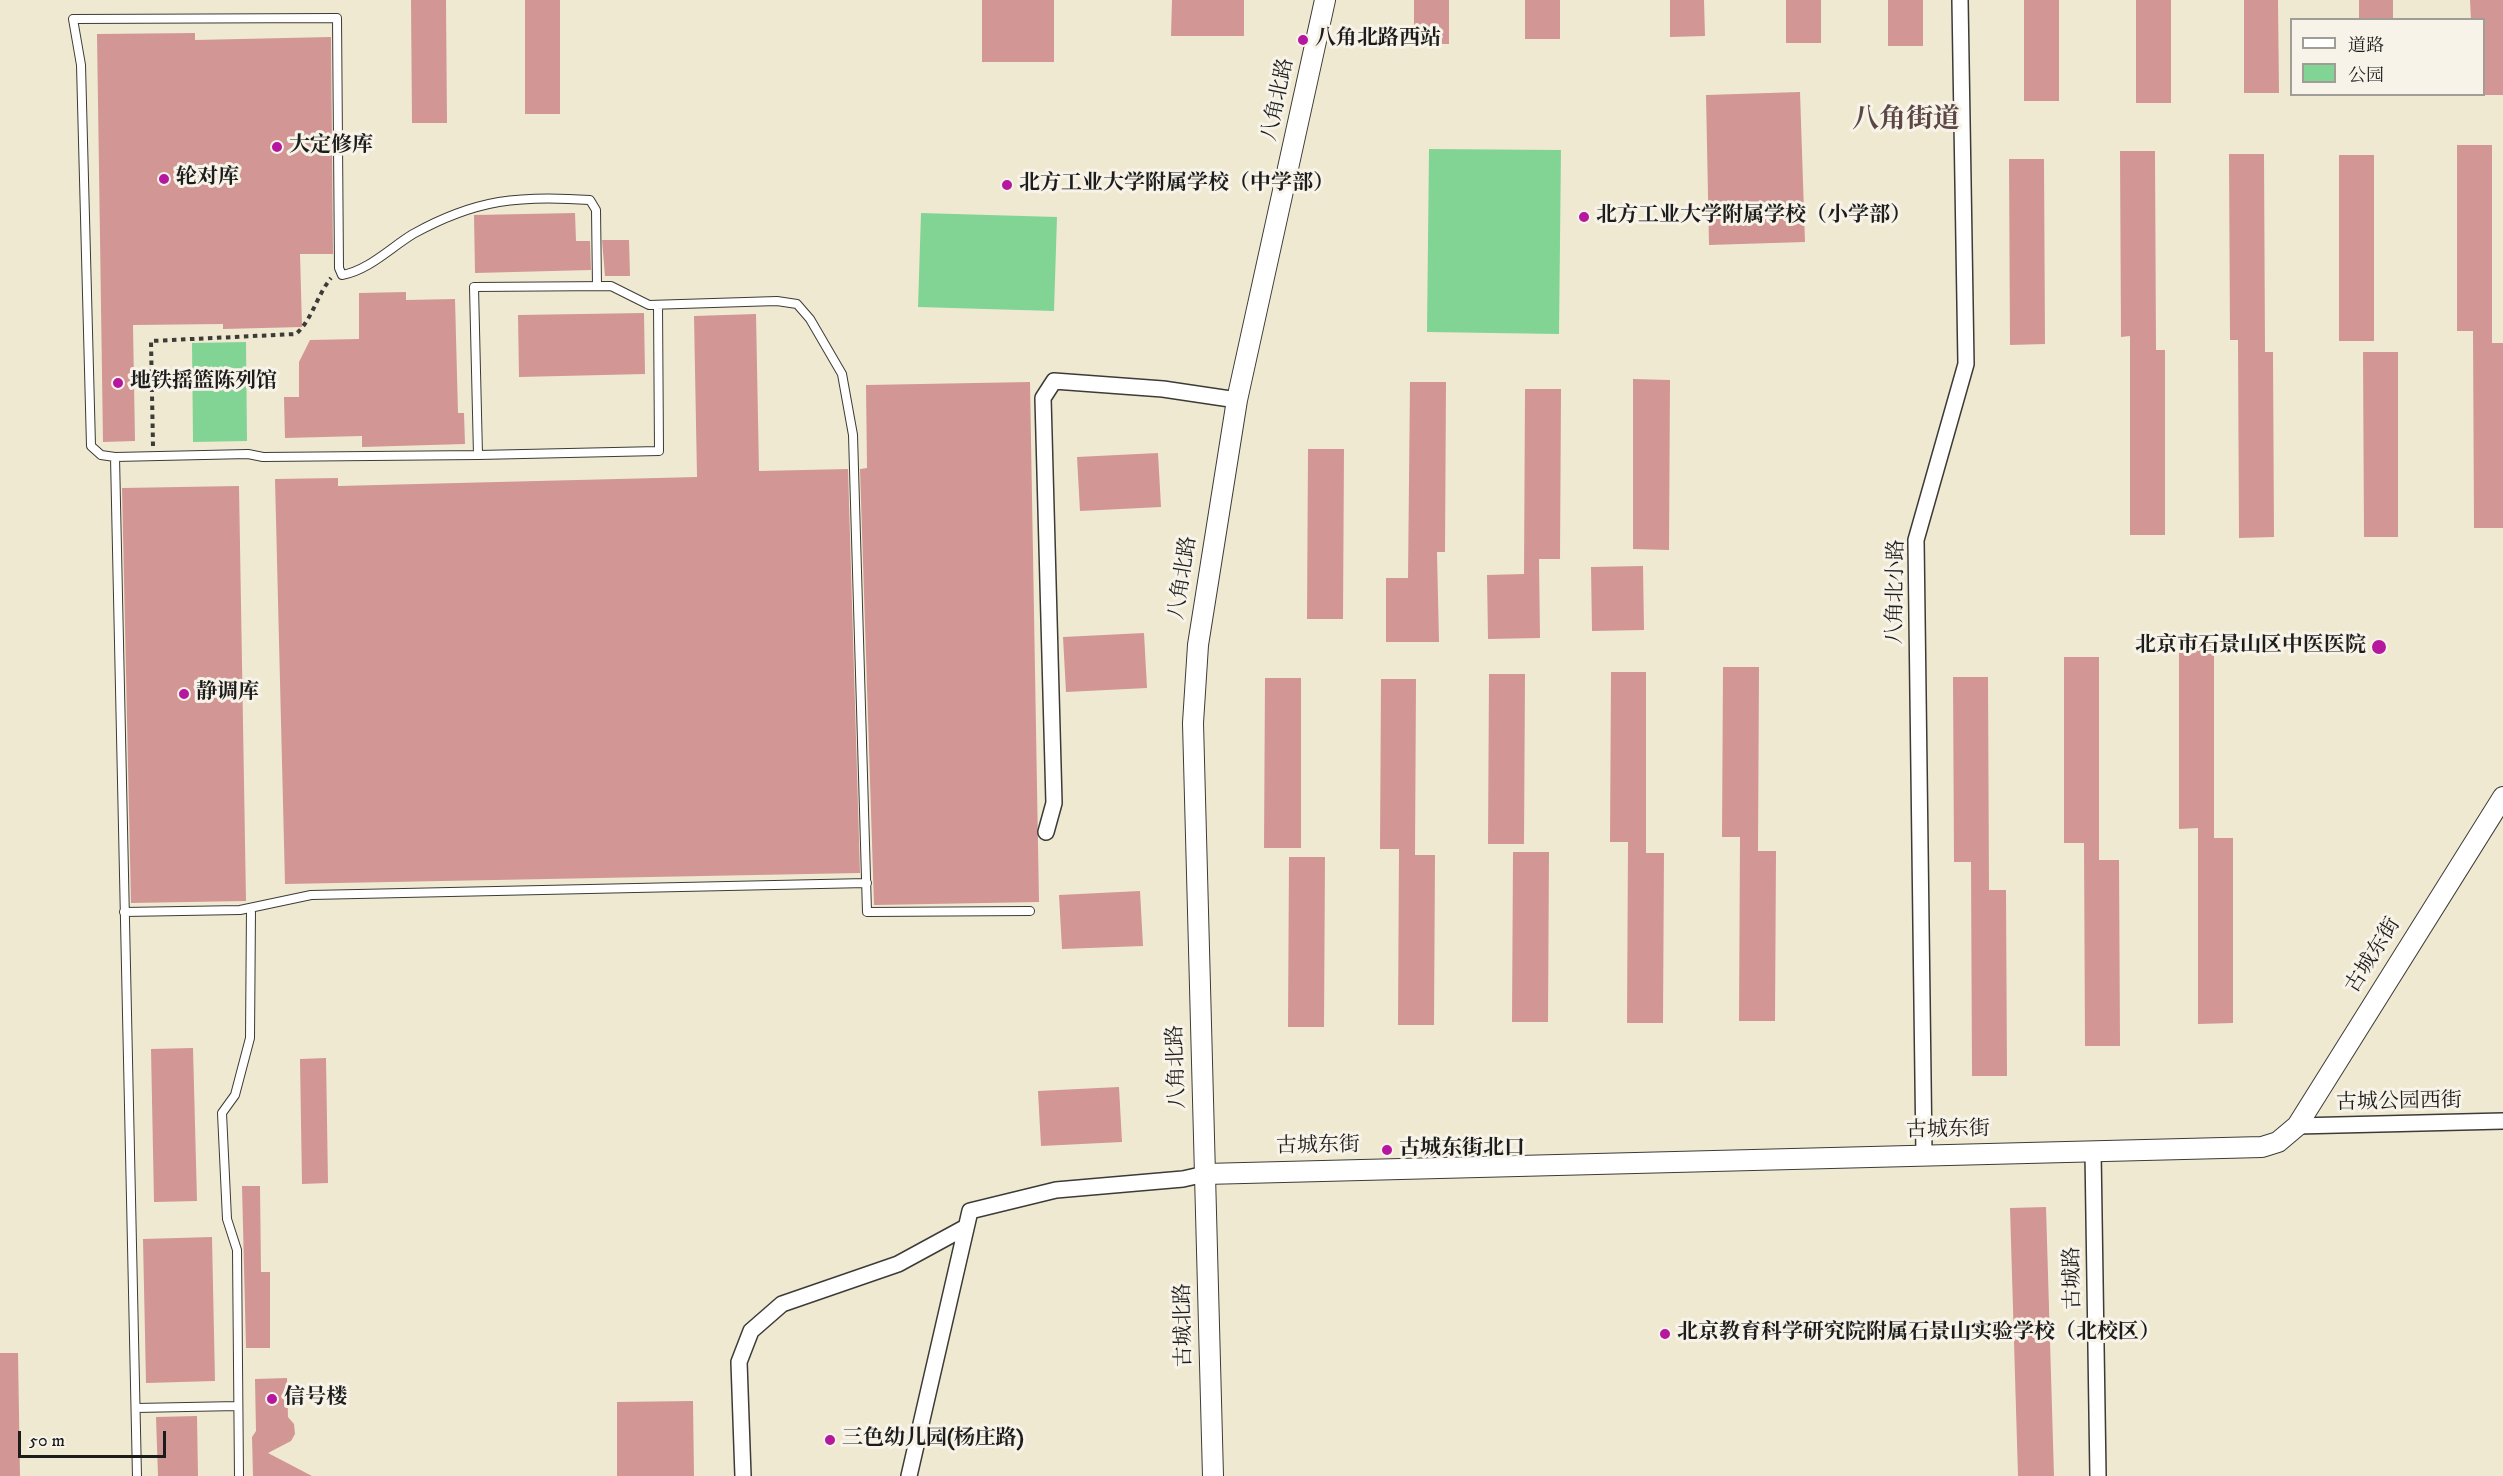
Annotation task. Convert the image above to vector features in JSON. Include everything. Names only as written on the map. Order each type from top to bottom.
[{"type":"street","name":"八角北路","points":[[1205,1174],[1194,694],[1198,645],[1237,400],[1325,0]]},
{"type":"street","name":"八角北小路","points":[[1924,1155],[1916,540],[1966,364],[1960,0]]},
{"type":"street","points":[[1046,832],[1054,803],[1043,398],[1054,381],[1163,390],[1237,400]]},
{"type":"street","name":"古城东街","points":[[1205,1174],[2262,1147],[2278,1142],[2297,1126],[2503,797]]},
{"type":"street","name":"古城公园西街","points":[[2297,1126],[2503,1121]]},
{"type":"street","name":"古城路","points":[[2093,1151],[2098,1476]]},
{"type":"street","points":[[909,1476],[970,1211],[1056,1190],[1184,1179],[1205,1174]]},
{"type":"street","name":"古城北路","points":[[1205,1174],[1213,1476]]},
{"type":"street","points":[[742,1476],[739,1362],[751,1331],[782,1304],[898,1264],[966,1227]]},
{"type":"lane","points":[[597,286],[596,210],[590,200],[537,196],[486,203],[413,235],[356,272],[342,275],[339,268],[337,18],[73,19],[81,65],[91,447],[101,455],[115,458],[153,455],[478,455],[659,451],[658,305]]},
{"type":"lane","points":[[478,455],[474,287],[611,286],[649,305],[777,301],[797,304],[810,319],[842,374],[853,435],[867,912],[1030,910]]},
{"type":"lane","points":[[115,458],[137,1476]]},
{"type":"lane","points":[[124,912],[250,908],[291,897],[311,895],[867,883]]},
{"type":"lane","points":[[239,1476],[237,1250],[227,1219],[222,1113],[235,1095],[249,1038],[250,908]]},
{"type":"lane","points":[[136,1408],[238,1406]]},
{"type":"path","points":[[153,455],[151,341],[296,334],[304,327],[321,291],[339,268]]},
{"type":"green space","points":[[1429,149],[1561,150],[1559,334],[1427,332]]},
{"type":"green space","points":[[921,213],[1057,217],[1054,311],[918,307]]},
{"type":"green space","points":[[246,342],[247,441],[193,442],[192,343]]},
{"type":"building","points":[[411,0],[446,0],[447,123],[412,123]]},
{"type":"building","points":[[525,0],[560,0],[560,114],[525,114]]},
{"type":"building","points":[[982,0],[1054,0],[1054,62],[982,62]]},
{"type":"building","points":[[1172,0],[1244,0],[1244,36],[1171,36]]},
{"type":"building","points":[[1414,0],[1449,0],[1449,44],[1414,44]]},
{"type":"building","points":[[1525,0],[1560,0],[1560,39],[1525,39]]},
{"type":"building","points":[[1670,0],[1704,0],[1705,36],[1670,37]]},
{"type":"building","points":[[1786,0],[1821,0],[1821,43],[1786,43]]},
{"type":"building","points":[[1888,0],[1923,0],[1923,46],[1888,46]]},
{"type":"building","points":[[2024,0],[2059,0],[2059,101],[2024,101]]},
{"type":"building","points":[[2136,0],[2171,0],[2171,103],[2136,103]]},
{"type":"building","points":[[2244,0],[2278,0],[2279,93],[2244,93]]},
{"type":"building","points":[[2359,0],[2393,0],[2393,18],[2359,18]]},
{"type":"building","points":[[2470,0],[2503,0],[2503,95],[2485,95],[2485,18],[2471,18]]},
{"type":"building","points":[[195,33],[195,40],[331,37],[333,254],[300,254],[302,327],[223,329],[223,324],[133,325],[135,441],[103,442],[97,34]]},
{"type":"building","points":[[1800,92],[1805,242],[1709,245],[1706,95]]},
{"type":"building","points":[[2457,145],[2492,145],[2492,343],[2503,343],[2503,528],[2474,528],[2473,331],[2457,331]]},
{"type":"building","points":[[2120,151],[2155,151],[2156,350],[2165,350],[2165,535],[2130,535],[2130,336],[2121,337]]},
{"type":"building","points":[[2229,154],[2264,154],[2265,352],[2273,352],[2274,537],[2239,538],[2238,340],[2230,340]]},
{"type":"building","points":[[2339,155],[2374,155],[2374,341],[2339,341]]},
{"type":"building","points":[[2009,159],[2044,159],[2045,344],[2010,345]]},
{"type":"building","points":[[575,213],[576,241],[590,241],[591,270],[475,273],[474,215]]},
{"type":"building","points":[[602,240],[629,240],[630,276],[605,276]]},
{"type":"building","points":[[406,292],[406,300],[455,299],[458,413],[464,413],[465,444],[362,447],[362,436],[285,438],[284,397],[299,397],[299,362],[310,340],[359,339],[359,293]]},
{"type":"building","points":[[644,313],[645,374],[519,377],[518,315]]},
{"type":"building","points":[[756,314],[759,471],[848,469],[860,873],[285,884],[275,479],[338,478],[338,486],[697,477],[694,316]]},
{"type":"building","points":[[2363,352],[2398,352],[2398,537],[2364,537]]},
{"type":"building","points":[[1633,379],[1670,380],[1669,550],[1633,549]]},
{"type":"building","points":[[1030,382],[1039,902],[874,905],[860,469],[867,468],[866,385]]},
{"type":"building","points":[[1410,382],[1446,382],[1445,552],[1437,552],[1439,642],[1386,642],[1386,578],[1408,578]]},
{"type":"building","points":[[1525,389],[1561,389],[1560,559],[1539,559],[1540,638],[1488,639],[1487,575],[1524,574]]},
{"type":"building","points":[[1308,449],[1344,449],[1343,619],[1307,619]]},
{"type":"building","points":[[1158,453],[1161,507],[1080,511],[1077,457]]},
{"type":"building","name":"静调库","points":[[239,486],[246,901],[131,903],[122,488]]},
{"type":"building","points":[[1643,566],[1644,630],[1592,631],[1591,567]]},
{"type":"building","points":[[1144,633],[1147,688],[1066,692],[1063,637]]},
{"type":"building","points":[[2179,643],[2214,643],[2214,838],[2233,838],[2233,1023],[2198,1024],[2198,828],[2179,829]]},
{"type":"building","points":[[2064,657],[2099,657],[2099,860],[2119,860],[2120,1046],[2085,1046],[2084,843],[2064,843]]},
{"type":"building","points":[[1723,667],[1759,667],[1758,851],[1776,851],[1775,1021],[1739,1021],[1740,837],[1722,837]]},
{"type":"building","points":[[1611,672],[1646,672],[1646,853],[1664,853],[1663,1023],[1627,1023],[1628,842],[1610,842]]},
{"type":"building","points":[[1489,674],[1525,674],[1524,844],[1488,844]]},
{"type":"building","points":[[1953,677],[1988,677],[1989,890],[2006,890],[2007,1076],[1972,1076],[1971,862],[1954,862]]},
{"type":"building","points":[[1265,678],[1301,678],[1301,848],[1264,848]]},
{"type":"building","points":[[1381,679],[1416,679],[1415,855],[1435,855],[1434,1025],[1398,1025],[1399,849],[1380,849]]},
{"type":"building","points":[[1513,852],[1549,852],[1548,1022],[1512,1022]]},
{"type":"building","points":[[1289,857],[1325,857],[1324,1027],[1288,1027]]},
{"type":"building","points":[[1140,891],[1143,946],[1062,949],[1059,895]]},
{"type":"building","points":[[193,1048],[197,1201],[154,1202],[151,1049]]},
{"type":"building","points":[[326,1058],[328,1183],[302,1184],[300,1059]]},
{"type":"building","points":[[1119,1087],[1122,1142],[1041,1146],[1038,1091]]},
{"type":"building","points":[[242,1186],[260,1186],[261,1272],[270,1272],[270,1348],[246,1348]]},
{"type":"building","points":[[2046,1207],[2054,1476],[2018,1476],[2010,1208]]},
{"type":"building","points":[[212,1237],[215,1381],[146,1383],[143,1239]]},
{"type":"building","points":[[0,1353],[18,1353],[20,1476],[0,1476]]},
{"type":"building","name":"信号楼","points":[[287,1378],[288,1417],[294,1424],[295,1434],[291,1441],[268,1453],[312,1476],[253,1476],[252,1437],[256,1431],[255,1379]]},
{"type":"building","points":[[693,1401],[694,1476],[617,1476],[617,1402]]},
{"type":"building","points":[[197,1416],[198,1476],[158,1476],[156,1417]]},
{"type":"place","name":"八角北路西站","points":[[1303,40]]},
{"type":"place","name":"大定修库","points":[[277,147]]},
{"type":"place","name":"轮对库","points":[[164,179]]},
{"type":"place","name":"北方工业大学附属学校（中学部）","points":[[1007,185]]},
{"type":"place","name":"北方工业大学附属学校（小学部）","points":[[1584,217]]},
{"type":"place","name":"地铁摇篮陈列馆","points":[[118,383]]},
{"type":"place","name":"北京市石景山区中医医院","points":[[2379,647]]},
{"type":"place","name":"静调库","points":[[184,694]]},
{"type":"place","name":"古城东街北口","points":[[1387,1150]]},
{"type":"place","name":"北京教育科学研究院附属石景山实验学校（北校区）","points":[[1665,1334]]},
{"type":"place","name":"信号楼","points":[[272,1399]]},
{"type":"place","name":"三色幼儿园(杨庄路)","points":[[830,1440]]},
{"type":"district","name":"八角街道","points":[[1906,121]]}]
